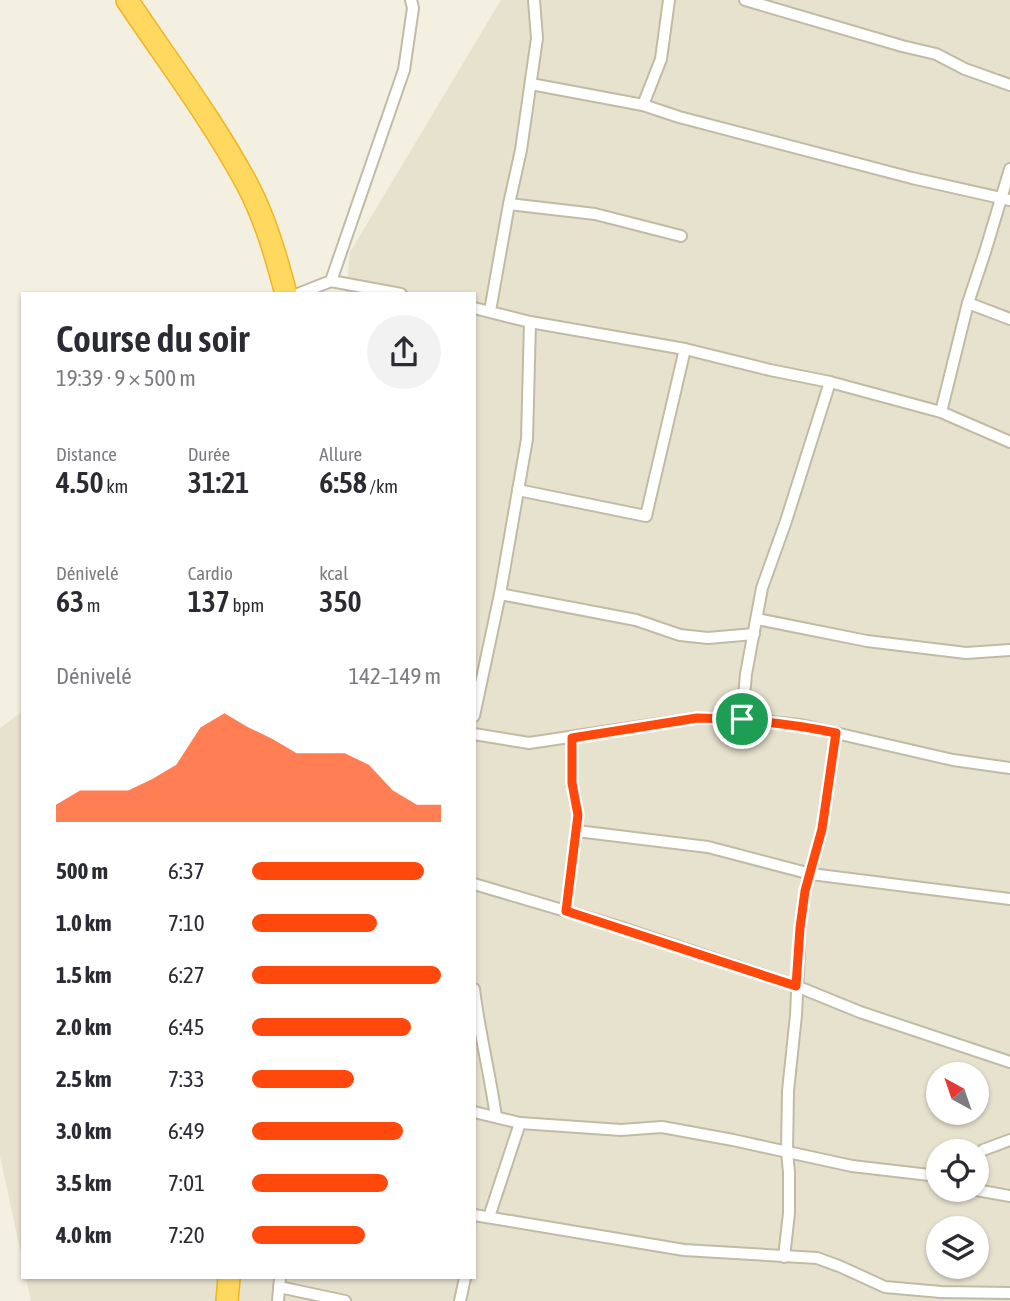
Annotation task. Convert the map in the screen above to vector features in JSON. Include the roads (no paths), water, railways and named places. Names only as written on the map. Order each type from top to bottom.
[{"type":"highway","points":[[127,0],[215,131],[247,185],[273,246],[285,292]]},
{"type":"highway","points":[[228,1301],[229,1279]]},
{"type":"street","points":[[331,281],[404,71],[413,8],[411,0]]},
{"type":"street","points":[[490,311],[531,84],[537,38],[534,0]]},
{"type":"street","points":[[643,105],[660,58],[669,0]]},
{"type":"street","points":[[745,0],[936,54],[965,69],[1010,85]]},
{"type":"street","points":[[531,84],[643,105],[679,117],[912,178],[1005,199]]},
{"type":"street","points":[[941,412],[968,303],[1005,199],[1010,169]]},
{"type":"street","points":[[509,204],[595,214],[681,236]]},
{"type":"street","points":[[303,292],[331,281],[390,292]]},
{"type":"street","points":[[968,303],[1010,319]]},
{"type":"street","points":[[476,308],[530,322],[685,349],[830,382],[941,412],[1010,442]]},
{"type":"street","points":[[476,707],[500,594],[527,439],[530,322]]},
{"type":"street","points":[[518,490],[646,516],[685,349]]},
{"type":"street","points":[[742,719],[746,674],[762,588],[786,522],[830,382]]},
{"type":"street","points":[[500,594],[636,620],[680,635],[708,638],[754,634]]},
{"type":"street","points":[[757,619],[867,642],[966,653],[1010,650]]},
{"type":"street","points":[[476,734],[529,743],[697,718],[742,719],[801,725],[954,760],[1010,768]]},
{"type":"street","points":[[784,1257],[789,1213],[788,1091],[796,1015],[800,928],[805,891],[822,829],[836,733]]},
{"type":"street","points":[[566,911],[578,815],[572,783],[572,738]]},
{"type":"street","points":[[577,831],[708,848],[811,874],[1010,900]]},
{"type":"street","points":[[476,885],[796,986],[860,1012],[1010,1062]]},
{"type":"street","points":[[476,1008],[491,1077],[496,1117]]},
{"type":"street","points":[[476,1112],[520,1124],[621,1130],[662,1127],[852,1166],[926,1175]]},
{"type":"street","points":[[489,1217],[520,1124]]},
{"type":"street","points":[[989,1148],[1010,1140]]},
{"type":"street","points":[[989,1192],[1010,1196]]},
{"type":"street","points":[[476,1218],[489,1217],[684,1250],[817,1258],[885,1287],[941,1292],[1010,1293]]},
{"type":"street","points":[[460,1301],[465,1279]]},
{"type":"street","points":[[278,1301],[279,1282],[345,1301]]}]
